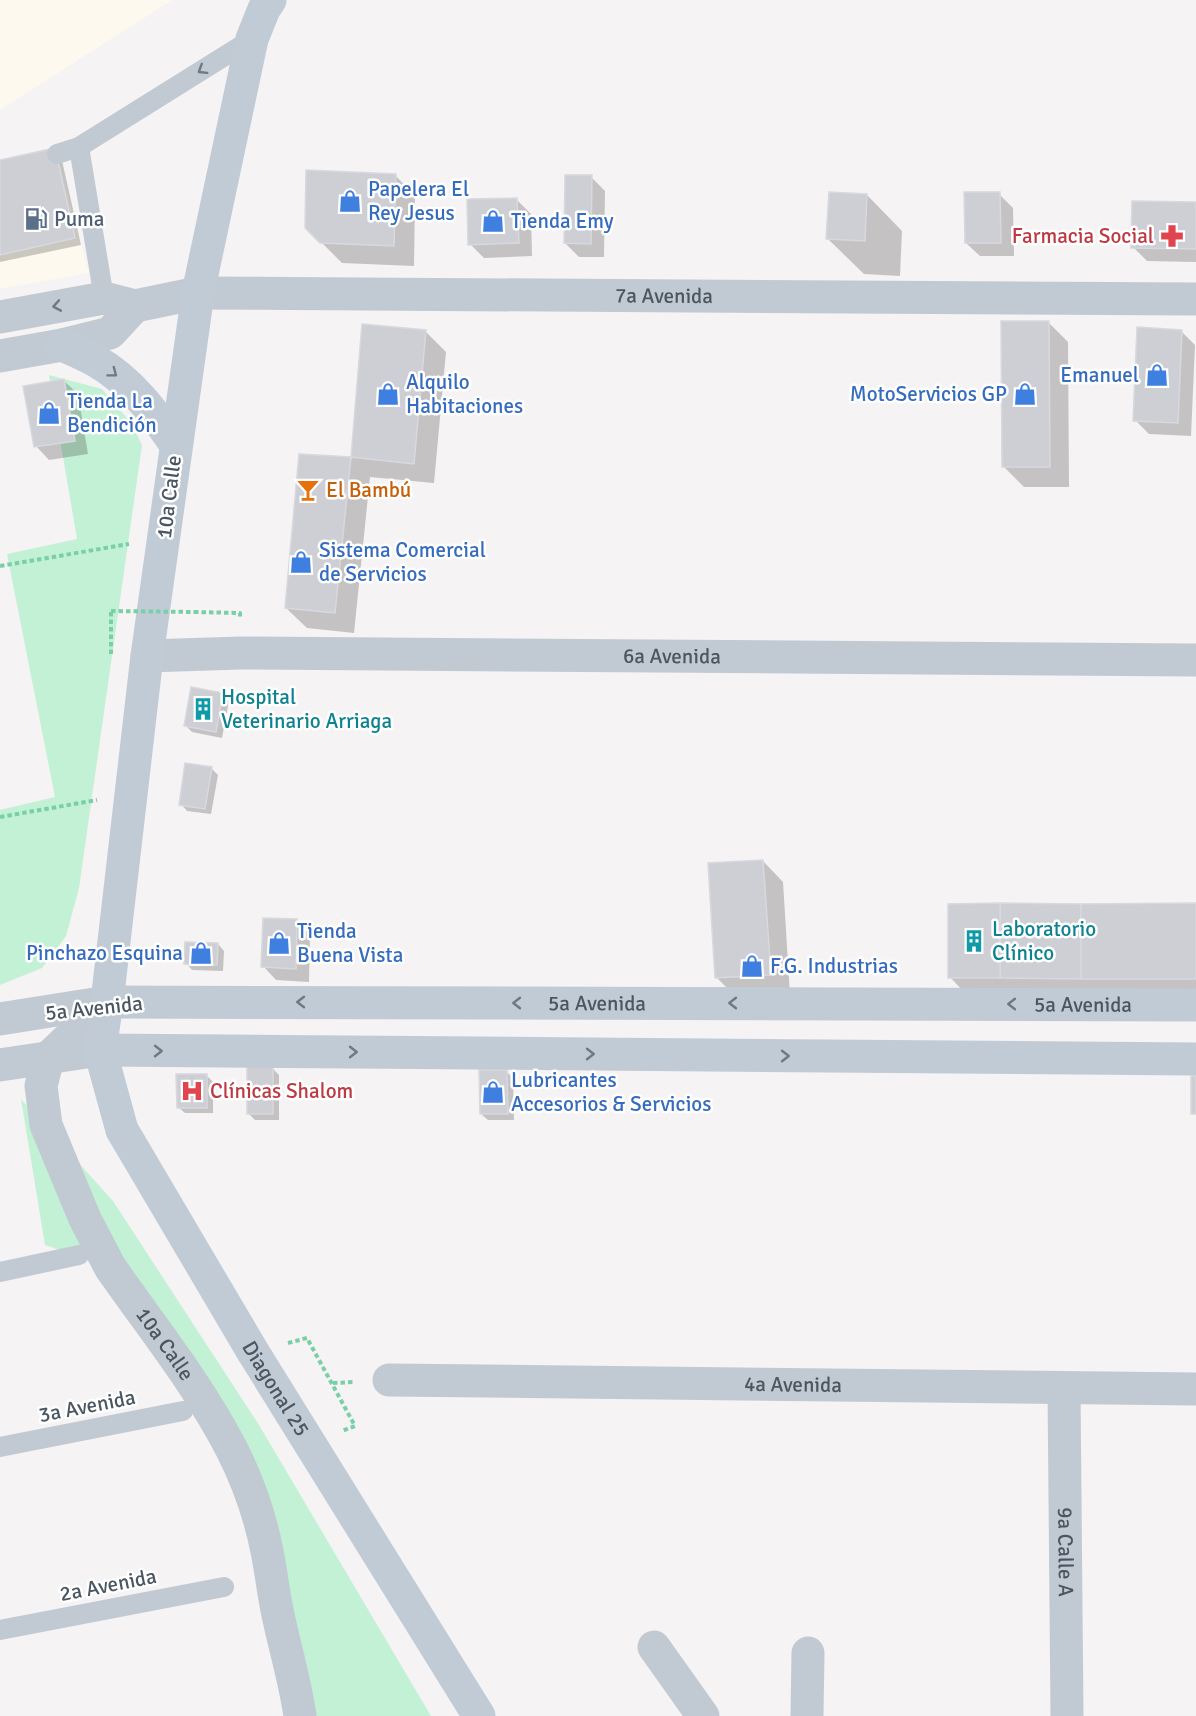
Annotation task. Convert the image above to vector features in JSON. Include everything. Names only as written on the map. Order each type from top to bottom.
[{"type":"main road","name":"10a Calle","points":[[100,1050],[147,656],[198,293],[252,39],[270,0]]},
{"type":"main road","points":[[62,345],[97,361],[129,385],[155,413],[176,445]]},
{"type":"main road","name":"5a Avenida","points":[[107,1002],[1196,1005]]},
{"type":"main road","points":[[550,1003],[550,1054]]},
{"type":"main road","name":"5a Avenida","points":[[100,1050],[1196,1059]]},
{"type":"main road","name":"Diagonal 25","points":[[100,1050],[123,1130],[253,1352],[478,1716]]},
{"type":"street","name":"7a Avenida","points":[[0,317],[198,293],[1196,299]]},
{"type":"street","points":[[0,356],[62,345],[110,333],[119,302]]},
{"type":"street","name":"6a Avenida","points":[[147,656],[241,652],[1196,660]]},
{"type":"street","points":[[48,1058],[107,1002]]},
{"type":"street","name":"5a Avenida","points":[[0,1019],[107,1002]]},
{"type":"street","name":"5a Avenida","points":[[0,1065],[100,1050]]},
{"type":"street","name":"10a Calle","points":[[48,1058],[41,1086],[46,1125],[85,1219],[110,1267],[210,1410],[232,1449],[248,1486],[267,1551],[300,1716]]},
{"type":"street","name":"4a Avenida","points":[[389,1380],[1196,1389]]},
{"type":"street","name":"9a Calle A","points":[[1064,1388],[1067,1716]]},
{"type":"street","points":[[654,1647],[703,1716]]},
{"type":"street","points":[[807,1716],[808,1653]]},
{"type":"lane","points":[[57,154],[79,147],[252,39]]},
{"type":"lane","points":[[79,147],[119,302]]},
{"type":"lane","points":[[0,1272],[79,1255]]},
{"type":"lane","name":"3a Avenida","points":[[0,1447],[183,1411]]},
{"type":"lane","name":"2a Avenida","points":[[0,1630],[224,1587]]},
{"type":"path","points":[[0,566],[109,547]]},
{"type":"path","points":[[110,654],[111,611],[240,613]]},
{"type":"path","points":[[0,817],[130,794]]},
{"type":"path","points":[[317,1356],[348,1412]]},
{"type":"shaded area","points":[[0,0],[172,0],[0,110]]},
{"type":"shaded area","name":"Puma","points":[[55,148],[89,273],[0,289],[0,160]]},
{"type":"green space","points":[[49,375],[102,389],[131,423],[142,445],[79,888],[66,936],[42,968],[0,985],[0,810],[55,797],[7,554],[77,539]]},
{"type":"green space","points":[[21,1099],[113,1201],[259,1425],[431,1716],[285,1716],[249,1518],[122,1270],[45,1245]]},
{"type":"building","name":"Puma","points":[[55,148],[75,238],[0,255],[0,160]]},
{"type":"building","name":"Papelera El Rey Jesus","points":[[306,170],[396,174],[394,246],[320,243],[305,228]]},
{"type":"building","points":[[565,175],[592,175],[591,244],[564,243]]},
{"type":"building","points":[[829,192],[867,194],[865,241],[826,239]]},
{"type":"building","points":[[964,192],[1000,192],[1001,243],[965,243]]},
{"type":"building","name":"Tienda Emy","points":[[517,198],[519,243],[468,245],[467,199]]},
{"type":"building","points":[[1132,201],[1196,202],[1196,249],[1131,248]]},
{"type":"building","name":"MotoServicios GP","points":[[1001,321],[1049,321],[1050,467],[1002,467]]},
{"type":"building","name":"Alquilo Habitaciones","points":[[362,324],[426,330],[414,464],[351,457]]},
{"type":"building","name":"Emanuel","points":[[1137,327],[1182,330],[1178,423],[1133,421]]},
{"type":"building","name":"Tienda La Bendición","points":[[64,379],[75,441],[34,447],[23,386]]},
{"type":"building","points":[[299,454],[351,457],[335,613],[285,608]]},
{"type":"building","name":"Hospital Veterinario Arriaga","points":[[191,687],[223,693],[216,732],[184,726]]},
{"type":"building","points":[[185,763],[212,767],[205,809],[179,805]]},
{"type":"building","points":[[763,860],[771,975],[715,978],[708,863]]},
{"type":"building","points":[[1000,903],[1081,904],[1081,979],[1000,978]]},
{"type":"building","name":"Laboratorio Clínico","points":[[1000,903],[1000,978],[948,978],[948,904]]},
{"type":"building","points":[[1196,903],[1196,979],[1081,979],[1081,904]]},
{"type":"building","name":"Tienda Buena Vista","points":[[263,918],[297,919],[296,969],[261,967]]},
{"type":"building","name":"Pinchazo Esquina","points":[[185,942],[218,943],[217,965],[184,964]]},
{"type":"building","points":[[247,1066],[273,1066],[273,1114],[247,1114]]},
{"type":"building","name":"Lubricantes Accesorios & Servicios","points":[[479,1070],[507,1070],[508,1114],[480,1114]]},
{"type":"building","name":"Clínicas Shalom","points":[[176,1074],[207,1074],[207,1108],[177,1108]]},
{"type":"building","points":[[1191,1076],[1196,1076],[1196,1114],[1191,1114]]},
{"type":"place","name":"Papelera El Rey Jesus","points":[[350,201]]},
{"type":"place","name":"Puma","points":[[36,219]]},
{"type":"place","name":"Tienda Emy","points":[[493,221]]},
{"type":"place","name":"Farmacia Social","points":[[1172,236]]},
{"type":"place","name":"Emanuel","points":[[1157,375]]},
{"type":"place","name":"Alquilo Habitaciones","points":[[388,394]]},
{"type":"place","name":"MotoServicios GP","points":[[1025,394]]},
{"type":"place","name":"Tienda La Bendición","points":[[49,413]]},
{"type":"place","name":"El Bambú","points":[[308,490]]},
{"type":"place","name":"Sistema Comercial de Servicios","points":[[301,562]]},
{"type":"place","name":"Hospital Veterinario Arriaga","points":[[203,709]]},
{"type":"place","name":"Laboratorio Clínico","points":[[974,941]]},
{"type":"place","name":"Tienda Buena Vista","points":[[279,943]]},
{"type":"place","name":"Pinchazo Esquina","points":[[201,953]]},
{"type":"place","name":"F.G. Industrias","points":[[752,966]]},
{"type":"place","name":"Clínicas Shalom","points":[[192,1091]]},
{"type":"place","name":"Lubricantes Accesorios & Servicios","points":[[493,1092]]}]
